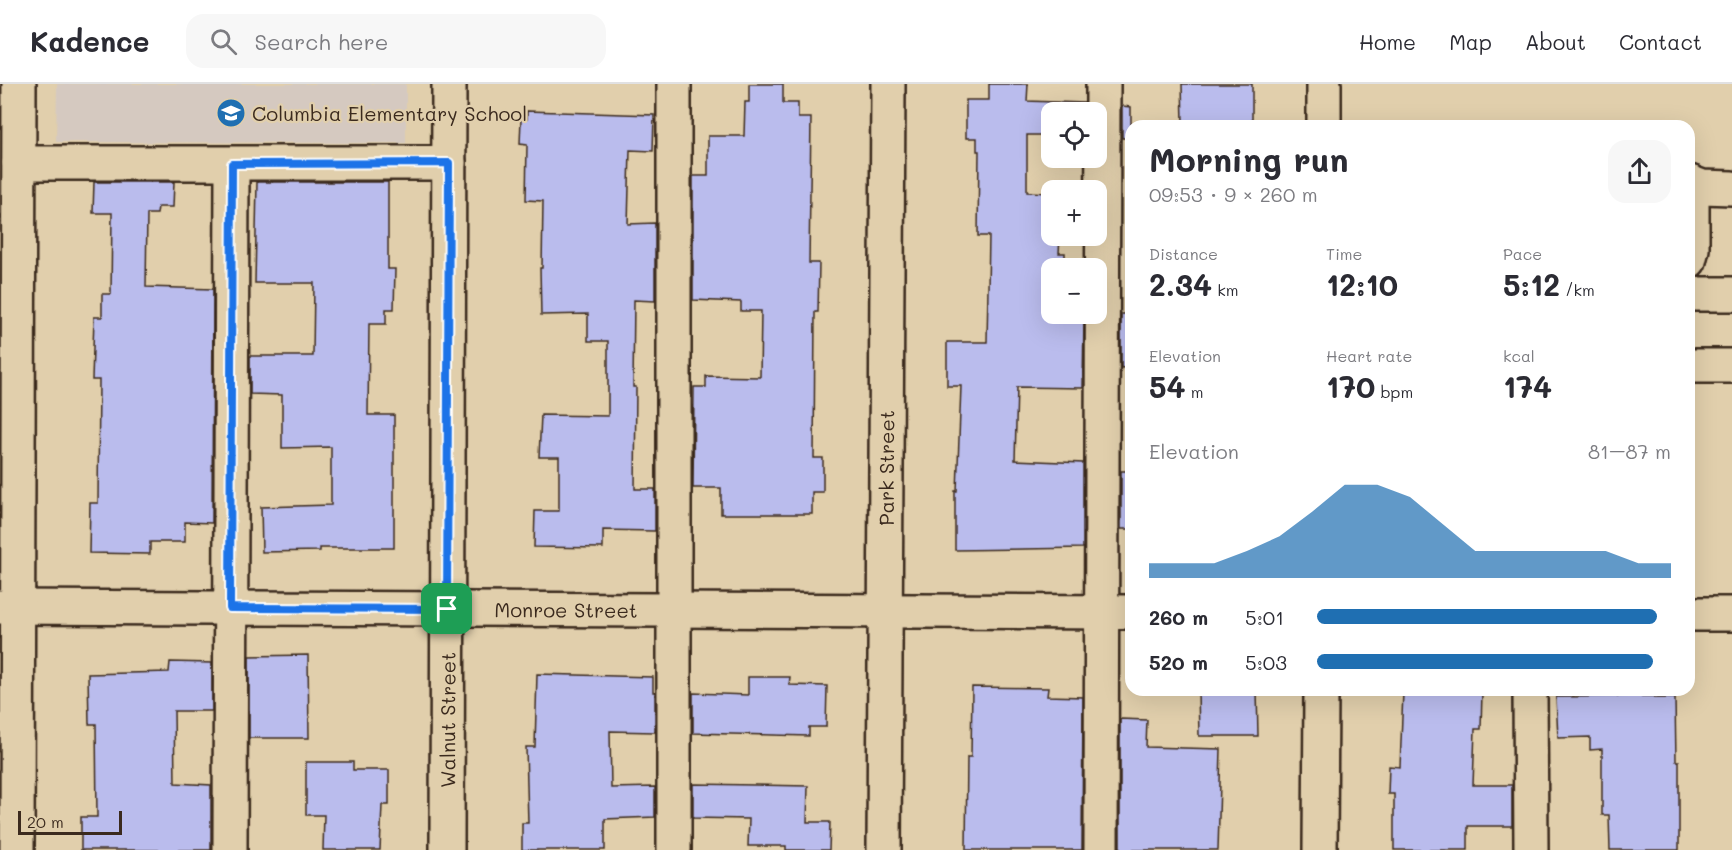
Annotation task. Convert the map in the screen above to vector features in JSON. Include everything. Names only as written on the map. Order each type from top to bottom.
[{"type":"street","points":[[17,850],[9,608],[20,84]]},
{"type":"street","name":"Walnut Street","points":[[447,850],[449,84]]},
{"type":"street","points":[[674,84],[674,850]]},
{"type":"street","name":"Park Street","points":[[884,850],[888,84]]},
{"type":"street","points":[[1101,850],[1116,612],[1103,84]]},
{"type":"street","points":[[1324,84],[1324,120]]},
{"type":"street","points":[[19,163],[449,163]]},
{"type":"street","points":[[230,850],[232,164]]},
{"type":"street","points":[[1695,185],[1701,187],[1732,188]]},
{"type":"street","points":[[1695,294],[1732,294]]},
{"type":"street","points":[[1695,366],[1732,366]]},
{"type":"street","name":"Monroe Street","points":[[9,608],[1116,612]]},
{"type":"street","points":[[1695,614],[1732,614]]},
{"type":"street","points":[[1320,850],[1321,696]]},
{"type":"street","points":[[1530,696],[1531,850]]},
{"type":"shaded area","name":"Columbia Elementary School","points":[[57,84],[406,84],[406,143],[56,142]]},
{"type":"building","points":[[749,84],[783,84],[783,103],[798,103],[798,118],[811,118],[809,263],[819,263],[818,312],[815,312],[814,458],[823,458],[823,492],[812,492],[812,514],[721,514],[721,488],[693,488],[694,387],[706,387],[706,376],[760,377],[761,311],[741,311],[741,302],[693,300],[693,176],[708,176],[708,136],[744,136],[745,102],[749,102]]},
{"type":"building","points":[[989,84],[1028,84],[1027,101],[1056,102],[1041,102],[1041,135],[1027,135],[1027,192],[1041,193],[1041,246],[1059,246],[1059,253],[1065,253],[1065,258],[1041,258],[1041,324],[1084,324],[1083,388],[1017,387],[1015,460],[1083,463],[1083,548],[955,550],[955,491],[957,491],[961,386],[947,386],[947,342],[987,342],[989,236],[978,236],[979,151],[977,151],[977,138],[966,138],[966,100],[989,100]]},
{"type":"building","points":[[1182,84],[1252,84],[1252,120],[1183,120]]},
{"type":"building","points":[[1122,106],[1131,107],[1131,120],[1125,120],[1125,138],[1122,138]]},
{"type":"building","points":[[527,111],[654,115],[653,151],[630,150],[628,224],[655,223],[655,301],[634,300],[633,387],[636,387],[635,489],[655,489],[655,531],[603,530],[603,548],[534,547],[535,511],[559,511],[559,457],[539,457],[541,415],[608,416],[608,341],[588,341],[588,314],[541,315],[540,268],[542,268],[543,201],[526,200],[527,145],[520,144],[521,119],[527,119]]},
{"type":"building","points":[[94,182],[174,182],[173,207],[158,207],[157,214],[147,214],[146,287],[213,289],[212,523],[185,522],[185,542],[150,542],[150,554],[89,553],[90,503],[98,503],[99,380],[92,380],[94,317],[102,317],[102,294],[111,294],[112,213],[93,213]]},
{"type":"building","points":[[257,182],[388,182],[388,269],[395,269],[394,309],[386,309],[386,324],[369,324],[368,415],[394,415],[394,548],[320,548],[320,551],[262,552],[261,507],[331,505],[331,447],[282,448],[282,395],[250,394],[250,356],[313,356],[314,283],[255,283]]},
{"type":"building","points":[[1121,314],[1125,314],[1125,368],[1121,368]]},
{"type":"building","points":[[1121,471],[1125,471],[1125,529],[1121,529]]},
{"type":"building","points":[[308,655],[309,738],[249,738],[249,656]]},
{"type":"building","points":[[170,662],[212,663],[212,711],[174,711],[175,783],[211,785],[211,850],[81,850],[81,817],[97,817],[96,724],[89,724],[88,674],[169,672]]},
{"type":"building","points":[[537,674],[653,677],[655,732],[610,731],[611,788],[655,787],[655,817],[605,819],[605,850],[522,850],[522,823],[528,823],[526,747],[535,747]]},
{"type":"building","points":[[748,677],[790,677],[789,685],[827,686],[826,727],[809,727],[809,736],[693,733],[693,693],[748,695]]},
{"type":"building","points":[[972,687],[1048,688],[1047,696],[1083,697],[1082,850],[966,850],[967,757],[971,757]]},
{"type":"building","points":[[1198,696],[1257,696],[1258,736],[1199,736]]},
{"type":"building","points":[[1403,696],[1482,696],[1481,729],[1475,729],[1473,785],[1512,785],[1512,826],[1468,826],[1468,850],[1394,850],[1394,794],[1388,794],[1389,766],[1400,767]]},
{"type":"building","points":[[1654,696],[1654,698],[1675,698],[1676,761],[1679,761],[1679,850],[1610,850],[1609,815],[1602,815],[1602,749],[1590,750],[1590,737],[1558,738],[1556,697]]},
{"type":"building","points":[[1120,719],[1147,720],[1146,747],[1221,749],[1218,850],[1120,850]]},
{"type":"building","points":[[306,762],[353,762],[353,770],[389,770],[389,805],[382,805],[380,850],[323,850],[324,815],[306,815]]},
{"type":"building","points":[[693,784],[808,786],[807,822],[830,822],[829,850],[786,850],[786,846],[748,846],[749,819],[693,818]]},
{"type":"place","name":"Columbia Elementary School","points":[[231,113]]},
{"type":"route","points":[[449,163],[447,609],[230,608],[232,164],[449,163]]}]
